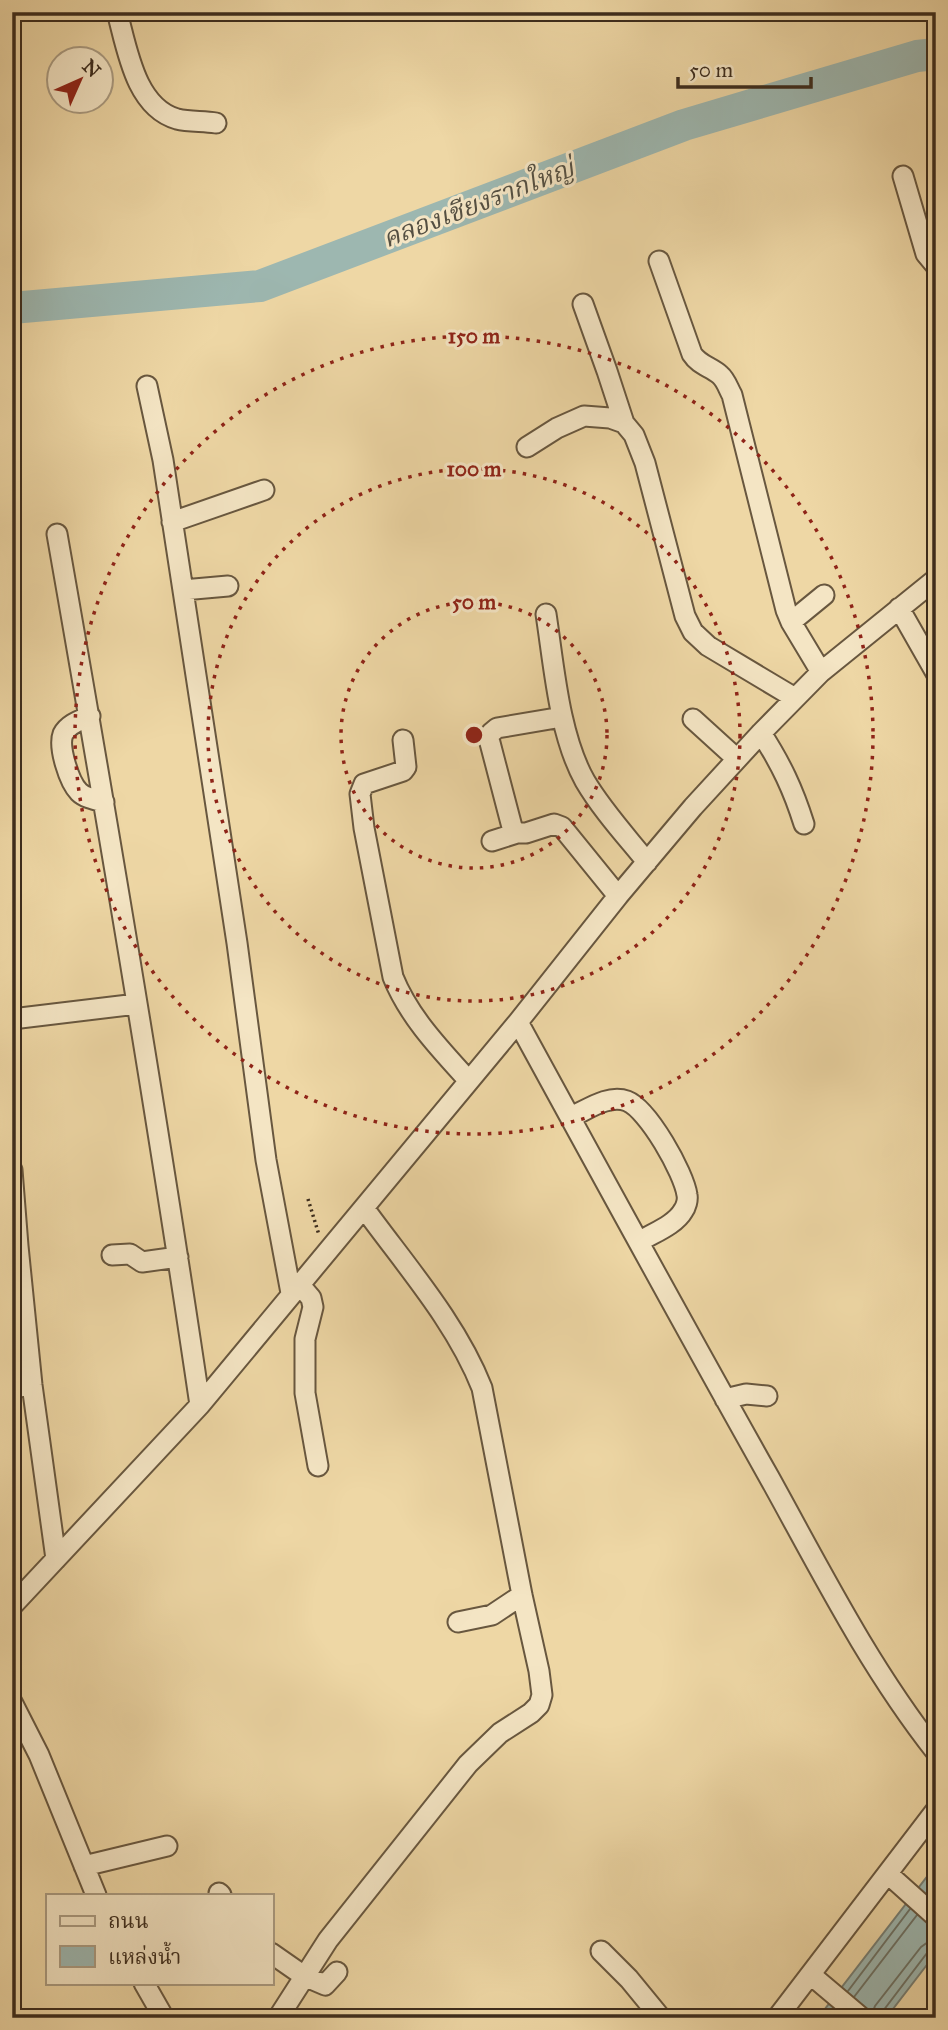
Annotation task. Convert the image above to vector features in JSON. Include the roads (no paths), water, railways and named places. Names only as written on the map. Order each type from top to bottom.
[{"type":"street","points":[[117,12],[132,63],[149,101],[158,110],[176,118],[216,123]]},
{"type":"street","points":[[903,176],[926,254],[936,266]]},
{"type":"street","points":[[659,261],[692,354],[696,360],[723,378],[732,395],[778,584],[791,622],[821,672]]},
{"type":"street","points":[[583,304],[624,423],[634,435],[645,464],[685,616],[693,632],[708,646],[795,698]]},
{"type":"street","points":[[147,386],[163,460],[183,590],[237,943],[266,1160],[295,1289],[310,1298],[313,1307],[305,1339],[305,1372],[318,1466]]},
{"type":"street","points":[[527,447],[557,428],[584,416],[610,418],[624,423]]},
{"type":"street","points":[[172,522],[264,490]]},
{"type":"street","points":[[57,534],[90,716],[200,1405]]},
{"type":"street","points":[[12,1606],[200,1405],[519,1022],[618,896],[737,759],[821,672],[936,579]]},
{"type":"street","points":[[183,590],[228,586]]},
{"type":"street","points":[[791,622],[824,595]]},
{"type":"street","points":[[899,608],[936,673]]},
{"type":"street","points":[[545,614],[562,717],[584,779],[601,806],[647,862]]},
{"type":"street","points":[[90,716],[72,725],[64,733],[61,745],[72,782],[80,793],[104,802]]},
{"type":"street","points":[[517,833],[512,827],[489,739],[491,733],[497,728],[562,717]]},
{"type":"street","points":[[693,719],[737,759]]},
{"type":"street","points":[[761,733],[781,764],[804,824]]},
{"type":"street","points":[[403,740],[407,766],[402,771],[364,784],[359,794],[364,828],[393,977],[401,998],[469,1081]]},
{"type":"street","points":[[492,841],[517,833],[526,834],[554,824],[562,827],[618,896]]},
{"type":"street","points":[[12,1019],[137,1004]]},
{"type":"street","points":[[519,1022],[874,1665],[936,1752]]},
{"type":"street","points":[[571,1118],[608,1100],[626,1101],[640,1109],[657,1130],[685,1186],[688,1199],[683,1212],[672,1222],[639,1242]]},
{"type":"street","points":[[12,1170],[32,1385],[56,1559]]},
{"type":"street","points":[[278,2018],[328,1940],[468,1764],[500,1732],[531,1713],[539,1705],[542,1695],[482,1388],[471,1361],[450,1326],[364,1208]]},
{"type":"street","points":[[112,1255],[130,1254],[142,1262],[178,1257]]},
{"type":"street","points":[[12,1388],[32,1385]]},
{"type":"street","points":[[725,1399],[746,1394],[767,1396]]},
{"type":"street","points":[[458,1622],[492,1615],[522,1595]]},
{"type":"street","points":[[12,1702],[39,1755],[96,1894]]},
{"type":"street","points":[[777,2018],[936,1810]]},
{"type":"street","points":[[84,1866],[166,1846]]},
{"type":"street","points":[[888,1874],[936,1917]]},
{"type":"street","points":[[601,1951],[629,1979],[661,2018]]},
{"type":"street","points":[[273,1953],[304,1976],[325,1985],[337,1972]]},
{"type":"street","points":[[811,1975],[862,2018]]},
{"type":"street","points":[[145,1984],[164,2018]]},
{"type":"water","points":[[936,1865],[936,1953],[886,2018],[818,2018]]},
{"type":"waterway","name":"คลองเชียงรากใหญ่","points":[[12,308],[260,286],[684,125],[917,56],[936,54]]}]
